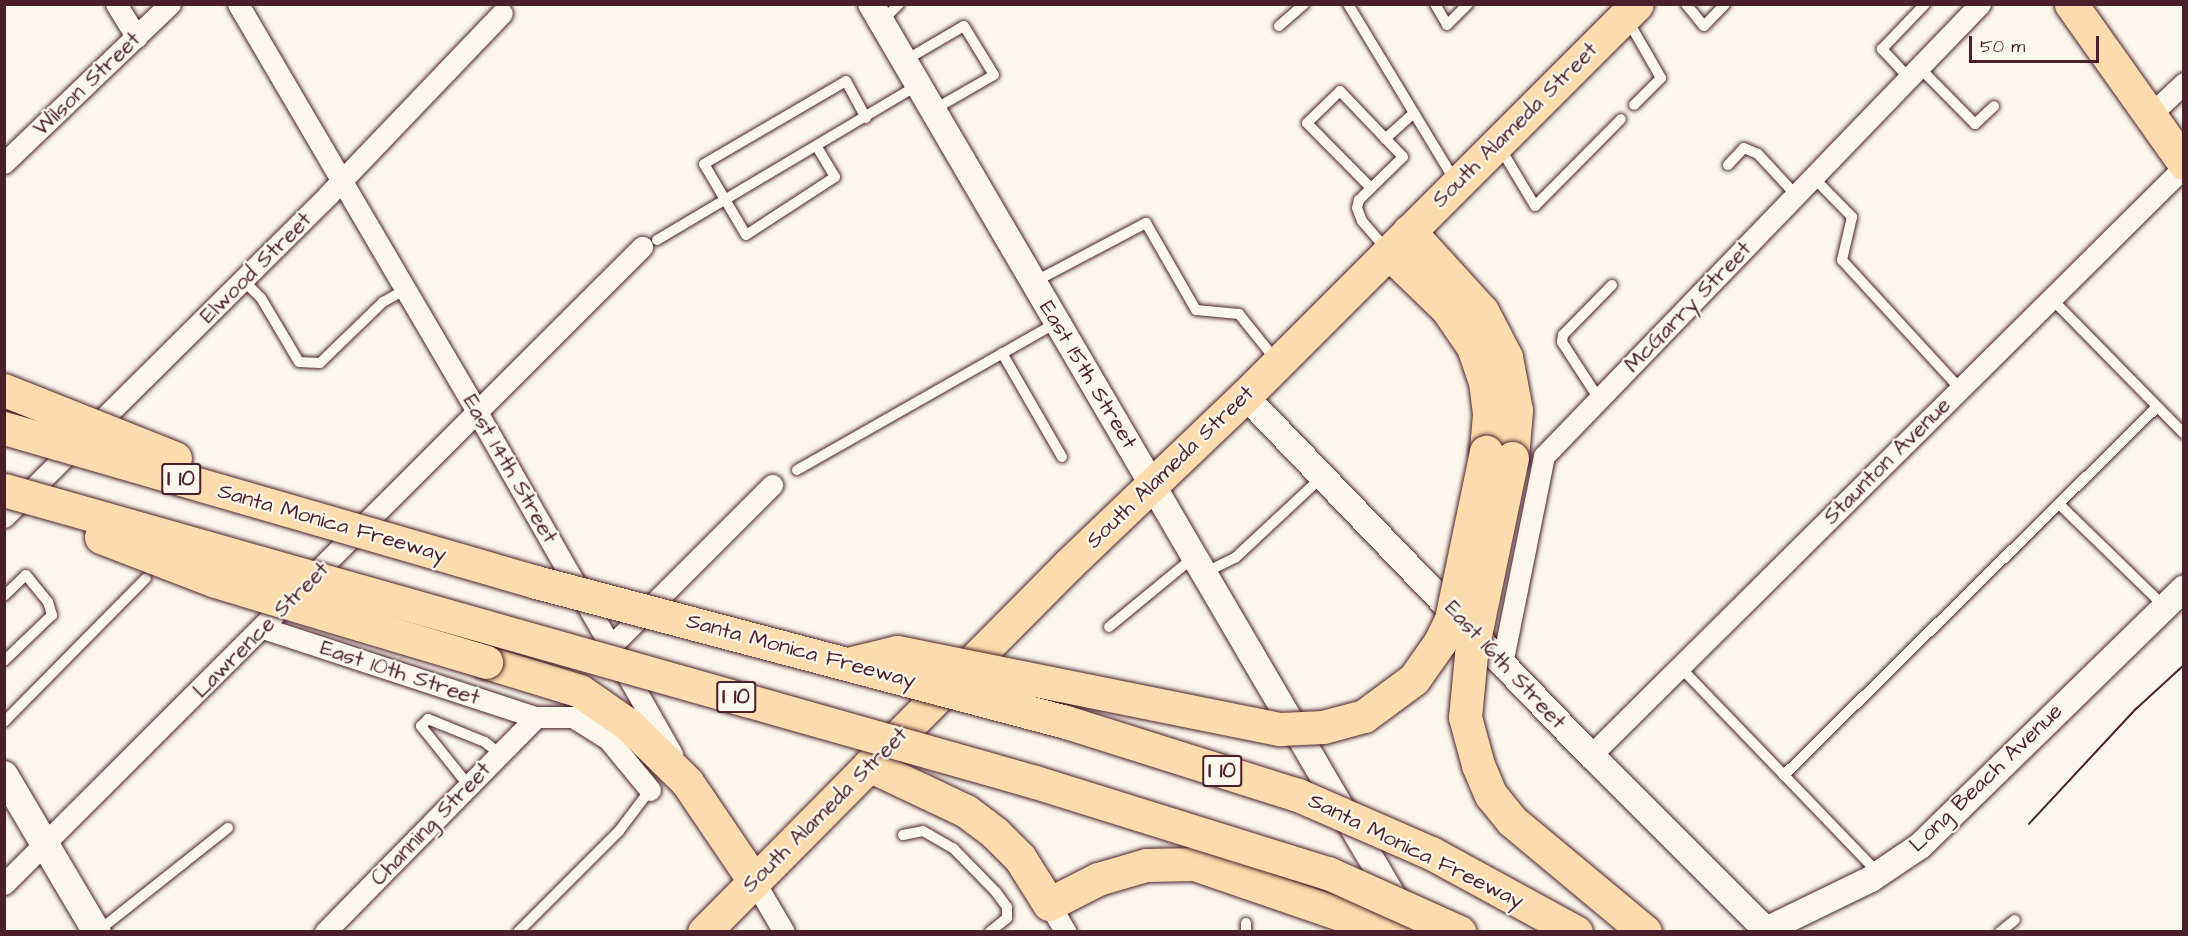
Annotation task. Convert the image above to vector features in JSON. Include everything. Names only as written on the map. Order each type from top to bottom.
[{"type":"main road","points":[[2071,4],[2184,165]]},
{"type":"main road","name":"South Alameda Street","points":[[705,932],[869,765],[1245,396],[1631,10]]},
{"type":"main road","points":[[1399,242],[1473,347],[1487,393],[1499,455],[1471,655],[1465,717],[1478,765],[1491,795],[1512,821],[1645,932]]},
{"type":"main road","points":[[4,390],[358,530]]},
{"type":"main road","name":"Santa Monica Freeway","points":[[4,428],[536,582],[1066,722],[1298,795],[1431,854],[1576,932]]},
{"type":"main road","points":[[848,663],[897,652],[1280,729],[1323,727],[1364,716],[1414,679],[1440,642],[1451,619],[1499,455]]},
{"type":"main road","name":"I 10","points":[[4,490],[1035,782],[1328,873],[1459,932]]},
{"type":"main road","points":[[4,500],[215,580],[580,691],[628,725],[687,782]]},
{"type":"main road","points":[[869,765],[966,811],[988,827],[1020,858],[1049,904],[1098,879],[1146,865],[1194,864],[1393,932]]},
{"type":"main road","points":[[4,775],[97,932]]},
{"type":"main road","name":"East 14th Street","points":[[687,782],[754,881]]},
{"type":"street","points":[[116,4],[137,37]]},
{"type":"street","name":"Wilson Street","points":[[4,163],[170,4]]},
{"type":"street","name":"East 14th Street","points":[[238,4],[477,412],[687,782]]},
{"type":"street","name":"McGarry Street","points":[[1503,664],[1544,456],[1914,73],[1973,7]]},
{"type":"street","name":"East 15th Street","points":[[884,10],[904,61],[1414,932]]},
{"type":"street","name":"Elwood Street","points":[[4,517],[342,180],[502,13]]},
{"type":"street","points":[[2149,116],[2184,83]]},
{"type":"street","name":"Staunton Avenue","points":[[1591,755],[2184,165]]},
{"type":"street","name":"Lawrence Street","points":[[4,884],[477,412],[650,243]]},
{"type":"street","name":"East 16th Street","points":[[1245,396],[1591,755],[1766,931]]},
{"type":"street","points":[[611,646],[772,485]]},
{"type":"street","name":"Long Beach Avenue","points":[[1766,931],[1879,874],[1920,846],[2184,588]]},
{"type":"street","name":"East 10th Street","points":[[263,628],[536,717],[573,717],[608,739],[650,790]]},
{"type":"street","name":"Channing Street","points":[[326,932],[536,717]]},
{"type":"street","name":"East 14th Street","points":[[754,881],[784,932]]},
{"type":"street","points":[[1049,904],[1066,932]]},
{"type":"lane","points":[[1279,26],[1304,4]]},
{"type":"lane","points":[[1348,4],[1457,183]]},
{"type":"lane","points":[[1435,4],[1447,25],[1468,4]]},
{"type":"lane","points":[[1686,4],[1704,26],[1725,4]]},
{"type":"lane","points":[[1925,4],[1882,49],[1975,124],[1994,106]]},
{"type":"lane","points":[[1631,10],[1661,78],[1634,105]]},
{"type":"lane","points":[[904,61],[964,26],[994,75],[933,111]]},
{"type":"lane","points":[[817,147],[835,177],[746,235],[704,164],[846,81],[866,118]]},
{"type":"lane","points":[[650,243],[817,147],[918,85]]},
{"type":"lane","points":[[1371,188],[1308,123],[1340,91],[1402,157],[1371,188],[1358,208],[1362,221],[1399,242]]},
{"type":"lane","points":[[1386,139],[1414,113]]},
{"type":"lane","points":[[1497,143],[1535,206],[1621,119]]},
{"type":"lane","points":[[1728,165],[1744,148],[1758,154],[1796,195]]},
{"type":"lane","points":[[1813,177],[1852,217],[1842,260],[1960,389]]},
{"type":"lane","points":[[1034,282],[1146,223],[1196,310],[1239,314],[1278,363]]},
{"type":"lane","points":[[243,280],[261,298],[299,362],[320,363],[383,302],[406,289]]},
{"type":"lane","points":[[1599,399],[1562,342],[1563,335],[1612,285]]},
{"type":"lane","points":[[2051,298],[2184,434]]},
{"type":"lane","points":[[797,470],[1057,322]]},
{"type":"lane","points":[[1002,353],[1062,457]]},
{"type":"lane","points":[[1784,775],[2157,407]]},
{"type":"lane","points":[[1109,627],[1199,565],[1235,558],[1323,476]]},
{"type":"lane","points":[[2059,504],[2164,606]]},
{"type":"lane","points":[[4,596],[26,575],[48,602],[52,615],[4,661]]},
{"type":"lane","points":[[4,723],[146,578]]},
{"type":"lane","points":[[1680,667],[1879,874]]},
{"type":"lane","points":[[469,786],[421,726],[428,718],[485,742],[500,754]]},
{"type":"lane","points":[[518,932],[619,831],[650,790]]},
{"type":"lane","points":[[97,932],[228,828]]},
{"type":"lane","points":[[903,835],[923,831],[953,849],[996,892],[1007,907],[1008,918],[990,932]]},
{"type":"lane","points":[[2000,932],[2015,920]]},
{"type":"tram line","points":[[2029,824],[2136,709],[2184,665]]}]
